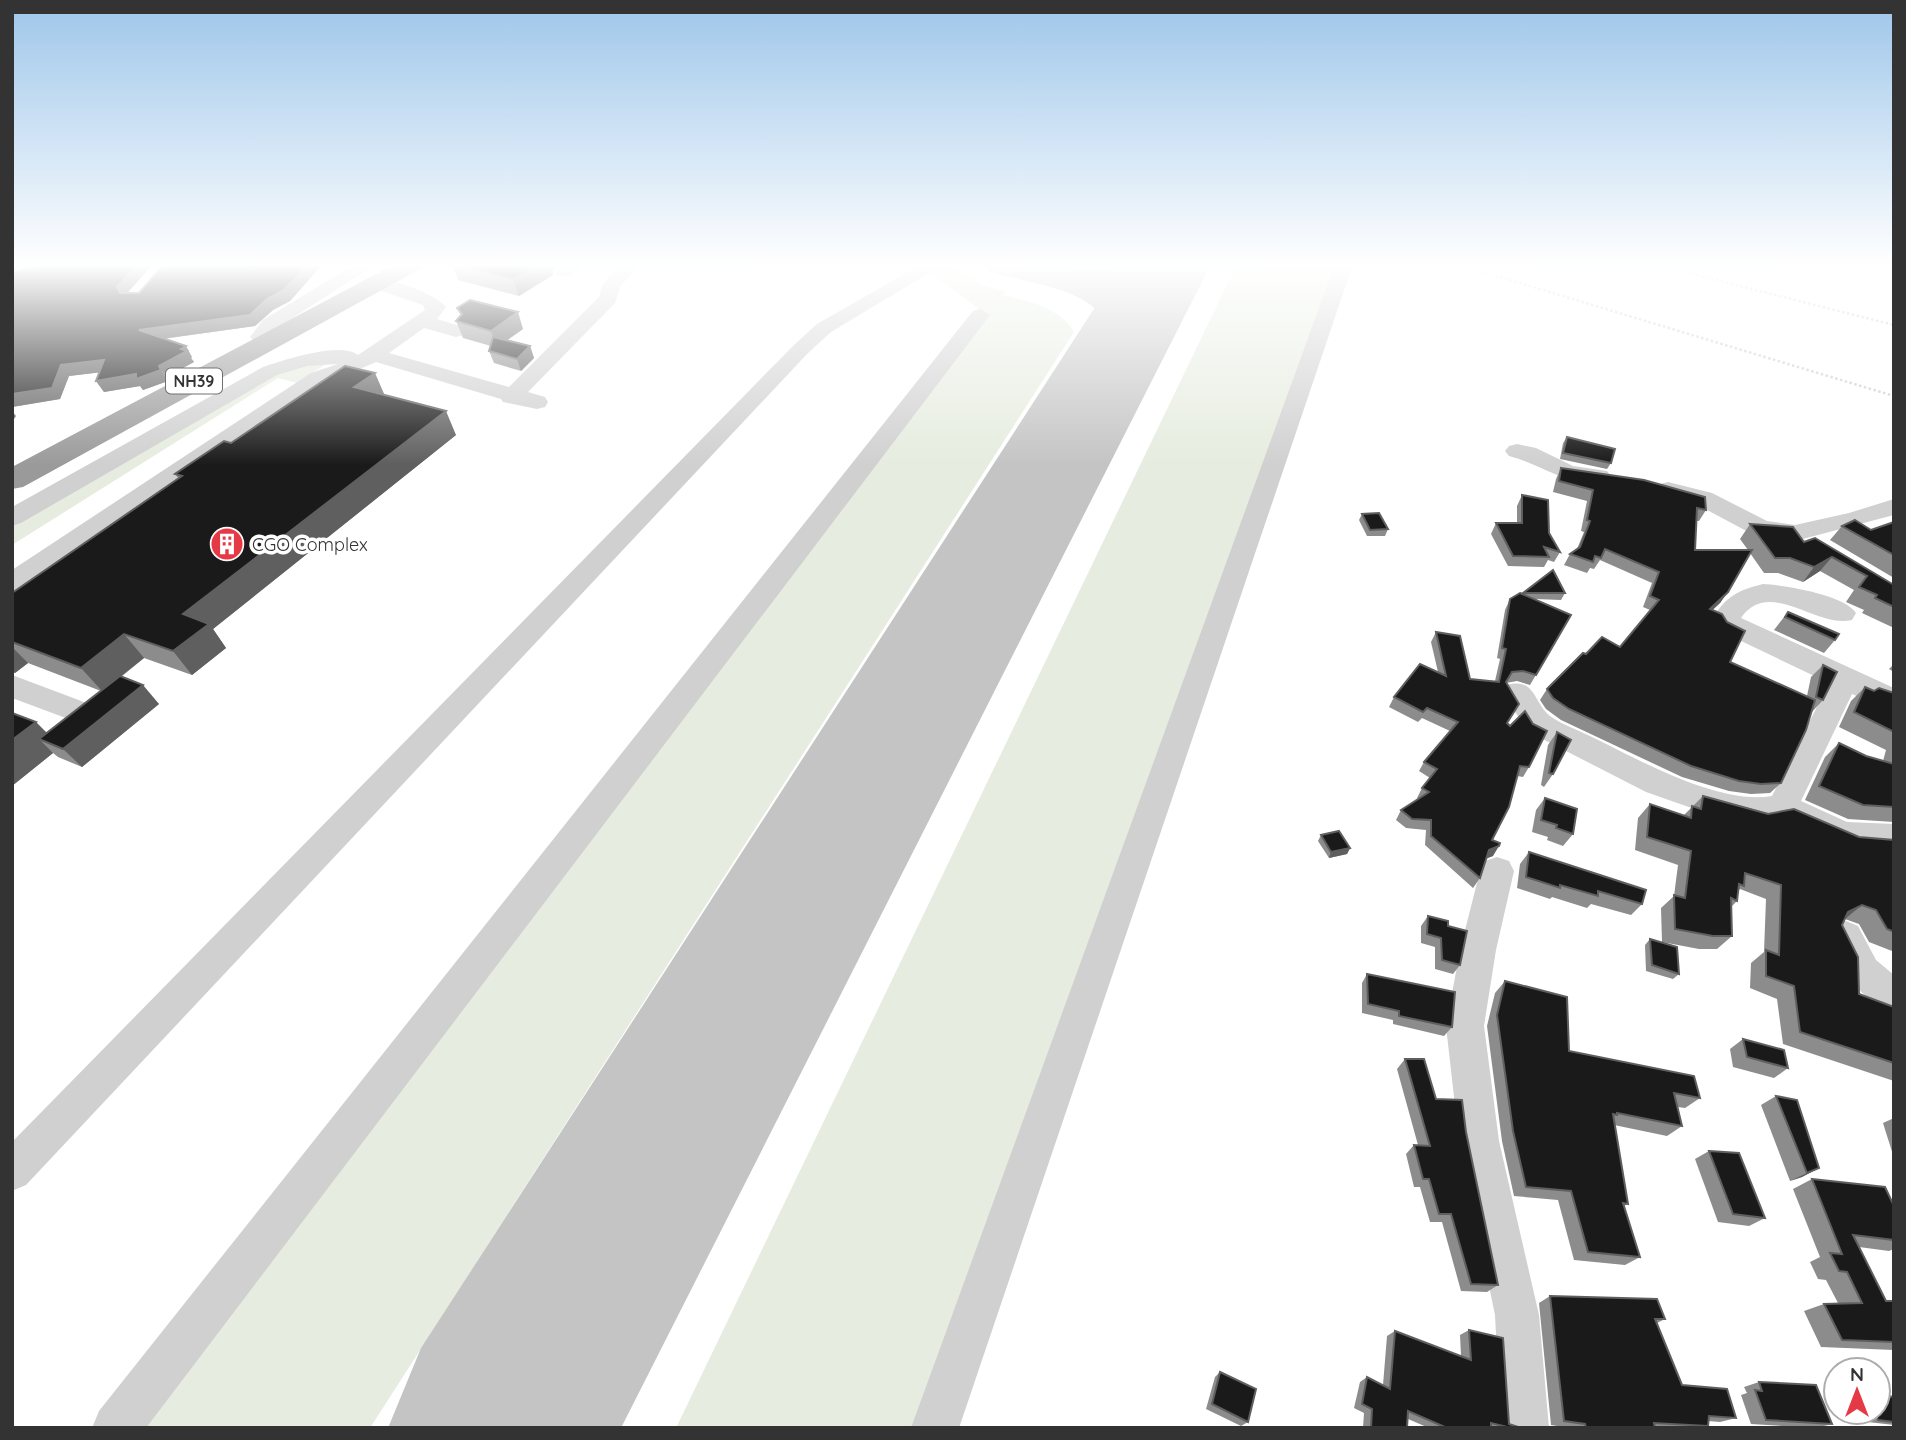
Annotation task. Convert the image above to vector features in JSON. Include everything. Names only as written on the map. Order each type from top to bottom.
[{"type":"highway","name":"NH39","points":[[12,480],[282,331]]},
{"type":"street","points":[[12,583],[318,378],[380,350],[407,331]]},
{"type":"street","points":[[511,397],[576,331]]},
{"type":"street","points":[[12,1171],[820,331]]},
{"type":"street","points":[[116,1428],[968,331]]},
{"type":"street","points":[[935,1428],[1320,331]]},
{"type":"street","points":[[12,518],[270,371],[305,360],[353,357],[380,350],[511,397],[537,402]]},
{"type":"street","points":[[1517,451],[1528,453],[1568,473],[1617,478]]},
{"type":"street","points":[[1652,485],[1703,498],[1761,528],[1796,533],[1854,520],[1894,507]]},
{"type":"street","points":[[1796,533],[1830,555]]},
{"type":"street","points":[[1842,613],[1775,593],[1756,594],[1733,605],[1727,618],[1730,624],[1894,701]]},
{"type":"street","points":[[1783,807],[1845,679]]},
{"type":"street","points":[[12,687],[82,712]]},
{"type":"street","points":[[1517,692],[1540,724],[1657,783],[1703,799],[1755,811],[1783,807],[1844,835],[1894,838]]},
{"type":"street","points":[[1497,871],[1478,950],[1465,1026],[1479,1141],[1517,1315],[1525,1428]]},
{"type":"street","points":[[1846,937],[1855,960],[1872,983],[1894,995]]},
{"type":"path","points":[[1679,331],[1894,396]]},
{"type":"shaded area","points":[[971,331],[1073,331],[370,1428],[118,1428]]},
{"type":"shaded area","points":[[1205,331],[1314,331],[932,1428],[676,1428]]},
{"type":"shaded area","points":[[326,364],[297,383],[278,378],[12,545],[12,524],[275,374],[297,366]]},
{"type":"building","points":[[12,331],[143,331],[186,346],[181,349],[187,351],[159,366],[161,370],[136,379],[136,374],[96,381],[104,360],[61,365],[52,388],[12,394]]},
{"type":"building","points":[[493,337],[530,346],[517,359],[489,351]]},
{"type":"building","points":[[345,366],[375,373],[354,387],[446,411],[183,614],[209,624],[173,651],[124,634],[81,668],[12,642],[12,593],[182,476],[175,474],[224,441],[231,443]]},
{"type":"building","points":[[1567,437],[1615,449],[1611,463],[1563,453]]},
{"type":"building","points":[[1561,468],[1644,480],[1705,497],[1706,510],[1697,508],[1695,550],[1752,550],[1728,592],[1710,609],[1722,614],[1727,622],[1745,631],[1730,662],[1815,700],[1806,730],[1781,783],[1739,781],[1691,766],[1569,709],[1553,698],[1547,689],[1583,653],[1586,654],[1602,637],[1620,647],[1659,600],[1650,596],[1659,572],[1605,549],[1601,558],[1595,556],[1593,562],[1570,554],[1580,547],[1590,521],[1587,520],[1593,490],[1559,481]]},
{"type":"building","points":[[1522,495],[1548,500],[1549,533],[1560,552],[1544,547],[1549,557],[1513,556],[1496,523],[1522,523]]},
{"type":"building","points":[[1379,513],[1388,529],[1370,530],[1362,514]]},
{"type":"building","points":[[1855,520],[1871,530],[1894,522],[1894,555],[1842,526]]},
{"type":"building","points":[[1750,524],[1793,527],[1804,542],[1815,538],[1894,585],[1894,607],[1859,587],[1867,576],[1832,557],[1814,567],[1790,558],[1775,558]]},
{"type":"building","points":[[1553,570],[1565,593],[1523,593]]},
{"type":"building","points":[[1520,593],[1571,615],[1536,675],[1523,671],[1512,672],[1506,682],[1519,704],[1507,723],[1510,726],[1525,711],[1533,724],[1547,731],[1529,767],[1520,766],[1509,807],[1492,840],[1500,843],[1499,846],[1489,850],[1480,878],[1431,836],[1431,820],[1412,819],[1401,810],[1429,792],[1422,788],[1437,769],[1424,762],[1458,722],[1427,708],[1423,712],[1394,697],[1420,664],[1446,676],[1436,632],[1460,636],[1470,679],[1499,682],[1506,649],[1502,648],[1510,599]]},
{"type":"building","points":[[1788,612],[1839,634],[1835,640],[1785,617]]},
{"type":"building","points":[[1823,665],[1837,672],[1823,700],[1816,697]]},
{"type":"building","points":[[120,676],[143,685],[63,749],[39,739]]},
{"type":"building","points":[[1865,687],[1894,693],[1894,732],[1854,712]]},
{"type":"building","points":[[12,713],[36,722],[12,740]]},
{"type":"building","points":[[1557,732],[1571,740],[1553,774],[1549,773]]},
{"type":"building","points":[[1839,743],[1866,756],[1894,764],[1894,807],[1863,805],[1819,786]]},
{"type":"building","points":[[1703,796],[1768,814],[1794,809],[1859,837],[1894,840],[1894,932],[1887,929],[1876,910],[1862,905],[1848,912],[1842,925],[1858,957],[1859,994],[1894,1007],[1894,1063],[1800,1032],[1794,986],[1766,976],[1766,950],[1779,955],[1781,885],[1745,873],[1744,886],[1739,884],[1737,901],[1731,898],[1732,936],[1713,936],[1675,929],[1674,895],[1685,898],[1691,851],[1647,837],[1650,804],[1691,818],[1692,806],[1701,809]]},
{"type":"building","points":[[1545,798],[1577,809],[1573,834],[1541,820]]},
{"type":"building","points":[[1339,831],[1350,848],[1331,852],[1321,835]]},
{"type":"building","points":[[1529,852],[1646,890],[1642,904],[1598,891],[1598,896],[1560,885],[1560,888],[1526,877]]},
{"type":"building","points":[[1428,916],[1448,921],[1448,926],[1467,931],[1460,965],[1442,960],[1441,938],[1427,934]]},
{"type":"building","points":[[1650,939],[1677,947],[1679,974],[1652,965]]},
{"type":"building","points":[[1367,974],[1455,992],[1452,1027],[1399,1016],[1399,1011],[1368,1004]]},
{"type":"building","points":[[1505,981],[1567,997],[1569,1051],[1694,1076],[1700,1098],[1674,1093],[1682,1126],[1613,1114],[1628,1204],[1623,1203],[1640,1257],[1588,1252],[1571,1191],[1526,1187],[1513,1131],[1497,1015]]},
{"type":"building","points":[[1743,1039],[1784,1050],[1788,1068],[1747,1057]]},
{"type":"building","points":[[1405,1059],[1424,1059],[1436,1099],[1462,1100],[1466,1132],[1498,1285],[1471,1284],[1451,1214],[1439,1214],[1429,1179],[1423,1179],[1414,1145],[1430,1146]]},
{"type":"building","points":[[1776,1096],[1797,1100],[1819,1168],[1807,1173]]},
{"type":"building","points":[[1709,1151],[1739,1153],[1765,1218],[1733,1214]]},
{"type":"building","points":[[1812,1179],[1885,1187],[1894,1206],[1894,1240],[1853,1235],[1886,1301],[1894,1301],[1894,1342],[1842,1340],[1824,1304],[1862,1303],[1847,1272],[1839,1271],[1830,1253],[1842,1254]]},
{"type":"building","points":[[1550,1296],[1657,1299],[1665,1319],[1655,1319],[1682,1385],[1727,1389],[1736,1418],[1709,1416],[1708,1426],[1654,1423],[1655,1428],[1586,1428],[1585,1424],[1564,1421]]},
{"type":"building","points":[[1469,1330],[1503,1338],[1509,1424],[1521,1428],[1491,1423],[1491,1428],[1447,1428],[1408,1411],[1407,1428],[1371,1428],[1372,1409],[1362,1404],[1367,1377],[1390,1389],[1395,1331],[1471,1360]]},
{"type":"building","points":[[1220,1372],[1256,1389],[1248,1422],[1212,1404]]},
{"type":"building","points":[[1759,1382],[1816,1385],[1822,1400],[1822,1423],[1766,1420],[1755,1390],[1762,1391]]},
{"type":"building","points":[[1892,1397],[1894,1397],[1892,1422]]},
{"type":"runway","points":[[501,1428],[1129,331]]},
{"type":"place","name":"CGO Complex","points":[[227,544]]}]
